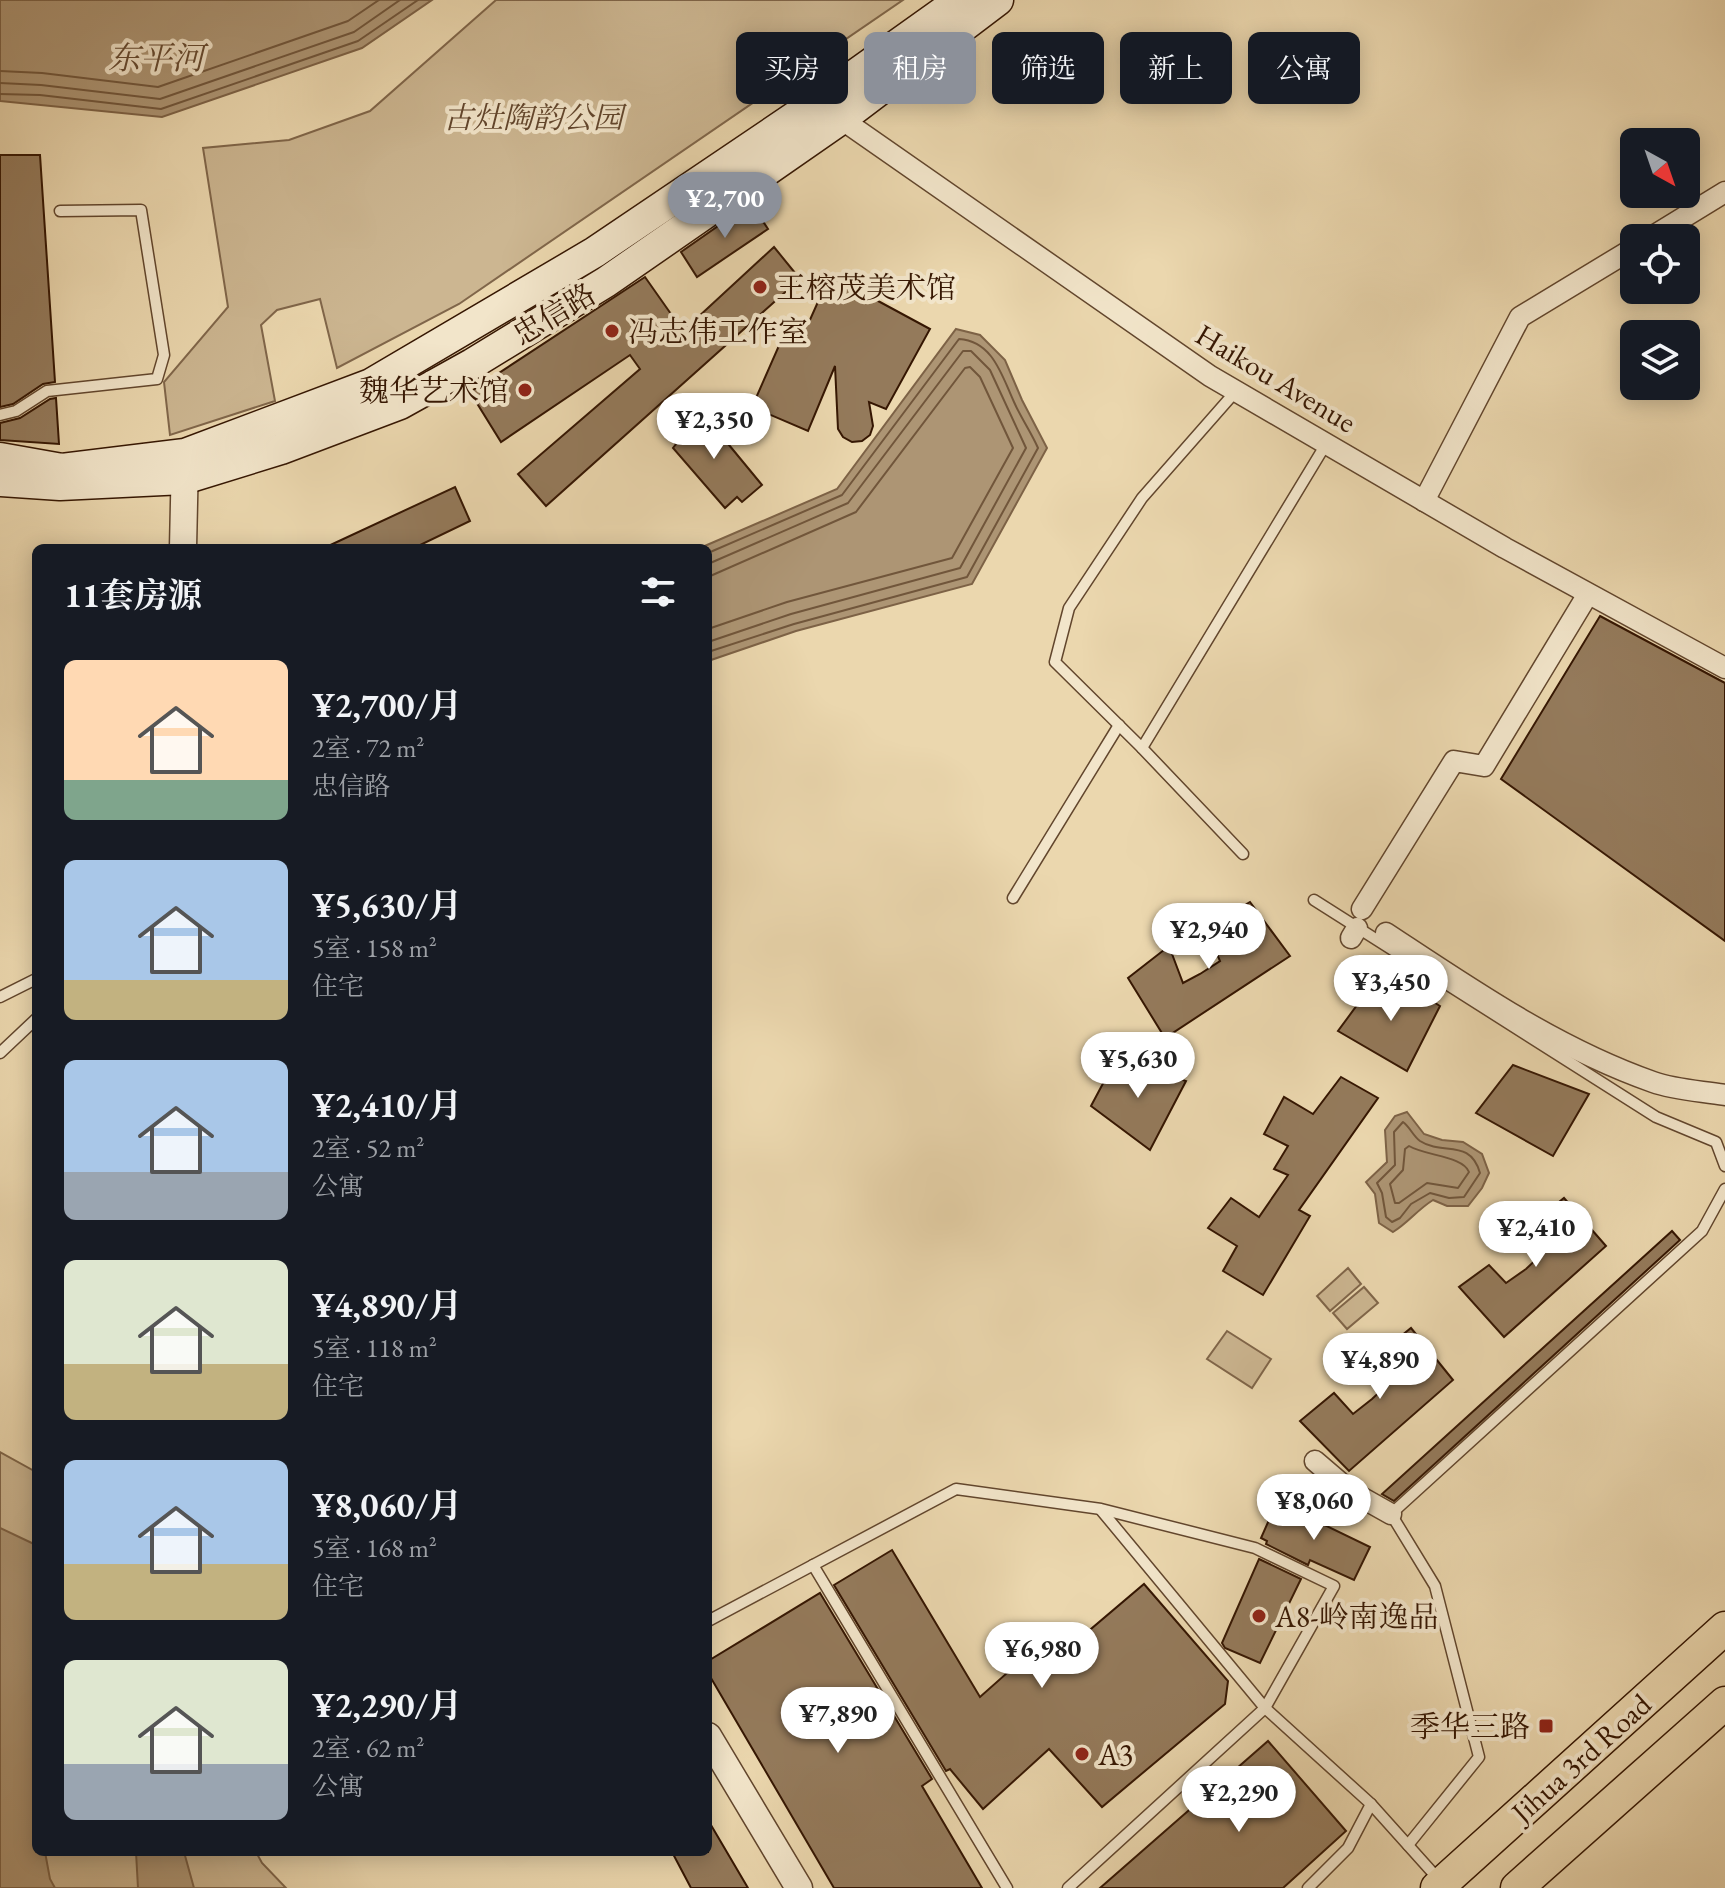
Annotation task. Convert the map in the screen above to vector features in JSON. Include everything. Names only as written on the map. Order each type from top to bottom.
[{"type":"main road","name":"忠信路","points":[[0,470],[185,467],[281,449],[400,404],[606,282],[829,111],[960,0]]},
{"type":"main road","name":"忠信路","points":[[185,467],[371,384],[829,111],[998,0]]},
{"type":"main road","name":"Jihua 3rd Road","points":[[1440,1886],[1725,1628]]},
{"type":"main road","name":"Jihua 3rd Road","points":[[1517,1888],[1725,1703]]},
{"type":"street","name":"Haikou Avenue","points":[[829,111],[1210,376],[1588,594],[1725,668]]},
{"type":"street","points":[[1673,224],[1725,192]]},
{"type":"street","points":[[1424,501],[1520,317],[1620,256]]},
{"type":"street","points":[[183,544],[185,467]]},
{"type":"street","points":[[1357,925],[1454,761],[1484,766],[1588,594]]},
{"type":"street","points":[[1386,933],[1562,1044],[1655,1084],[1725,1095]]},
{"type":"street","points":[[1315,1461],[1350,1491],[1391,1514]]},
{"type":"street","points":[[712,1743],[799,1888]]},
{"type":"lane","points":[[0,415],[16,411],[47,391],[157,379],[164,355],[141,210],[60,211]]},
{"type":"lane","points":[[1236,391],[1142,498],[1069,608],[1055,662],[1243,854]]},
{"type":"lane","points":[[1142,748],[1326,444]]},
{"type":"lane","points":[[1013,898],[1119,725]]},
{"type":"lane","points":[[1314,900],[1656,1117],[1720,1144],[1725,1166]]},
{"type":"lane","points":[[0,997],[32,981]]},
{"type":"lane","points":[[0,1053],[32,1023]]},
{"type":"lane","points":[[1408,1845],[1479,1757],[1435,1586],[1391,1514],[1702,1231],[1725,1189]]},
{"type":"lane","points":[[712,1619],[956,1489],[1101,1509],[1255,1548],[1334,1586],[1265,1708],[1068,1888]]},
{"type":"lane","points":[[1101,1509],[1265,1708],[1371,1804],[1440,1886]]},
{"type":"lane","points":[[813,1565],[1007,1888]]},
{"type":"lane","points":[[1308,1888],[1348,1848],[1371,1804]]},
{"type":"green space","name":"古灶陶韵公园","points":[[496,0],[903,0],[848,38],[848,32],[736,32],[736,104],[751,104],[459,304],[337,368],[320,299],[277,310],[261,325],[275,401],[170,435],[164,382],[228,307],[203,148],[289,140],[370,111]]},
{"type":"green space","points":[[1348,1268],[1361,1284],[1330,1311],[1317,1296]]},
{"type":"green space","points":[[1364,1287],[1378,1303],[1347,1329],[1333,1313]]},
{"type":"green space","points":[[1227,1331],[1271,1359],[1252,1388],[1207,1359]]},
{"type":"green space","points":[[0,1452],[32,1470],[32,1856],[258,1856],[286,1888],[0,1888]]},
{"type":"water","name":"东平河","points":[[0,0],[432,0],[362,48],[162,117],[0,101]]},
{"type":"water","points":[[956,329],[980,335],[1005,360],[1047,448],[972,584],[796,631],[712,660],[712,544],[709,544],[837,489]]},
{"type":"water","points":[[1407,1112],[1424,1134],[1463,1142],[1482,1154],[1489,1173],[1468,1206],[1447,1206],[1433,1200],[1393,1232],[1379,1223],[1375,1194],[1366,1182],[1387,1162],[1385,1130],[1395,1116]]},
{"type":"water","points":[[0,1528],[32,1543],[32,1856],[46,1856],[55,1888],[0,1888]]},
{"type":"water","points":[[136,1856],[185,1856],[194,1888],[138,1888]]},
{"type":"building","points":[[0,155],[40,155],[55,382],[43,384],[13,404],[0,407]]},
{"type":"building","points":[[751,203],[768,229],[697,277],[681,252]]},
{"type":"building","points":[[774,247],[800,279],[546,506],[518,474],[640,369],[630,355],[501,442],[470,392],[645,277],[683,331]]},
{"type":"building","points":[[830,275],[930,329],[886,409],[869,402],[873,426],[870,435],[862,441],[852,442],[843,437],[838,429],[835,366],[808,431],[752,407],[792,316],[809,322]]},
{"type":"building","points":[[56,398],[59,444],[0,440],[0,423],[20,418]]},
{"type":"building","points":[[701,411],[762,485],[742,502],[737,497],[725,508],[673,448],[676,444],[671,437]]},
{"type":"building","points":[[455,487],[470,521],[422,544],[333,544]]},
{"type":"building","points":[[1600,616],[1725,683],[1725,941],[1501,779]]},
{"type":"building","points":[[1250,902],[1290,956],[1165,1038],[1128,978],[1169,946],[1183,983],[1200,974],[1220,961],[1206,928]]},
{"type":"building","points":[[1374,982],[1419,993],[1440,1006],[1407,1071],[1338,1031]]},
{"type":"building","points":[[1116,1059],[1186,1081],[1150,1150],[1091,1106]]},
{"type":"building","points":[[1513,1065],[1589,1094],[1553,1156],[1476,1113]]},
{"type":"building","points":[[1341,1077],[1378,1098],[1299,1210],[1310,1216],[1263,1295],[1223,1271],[1237,1246],[1208,1228],[1231,1198],[1259,1217],[1288,1175],[1274,1169],[1288,1146],[1264,1134],[1284,1097],[1313,1114]]},
{"type":"building","points":[[1564,1198],[1606,1246],[1504,1337],[1459,1287],[1489,1265],[1506,1283],[1526,1269],[1541,1255],[1521,1233]]},
{"type":"building","points":[[1672,1231],[1680,1240],[1394,1501],[1382,1494]]},
{"type":"building","points":[[1411,1328],[1453,1380],[1349,1471],[1300,1421],[1334,1393],[1353,1414],[1372,1399],[1385,1387],[1365,1365]]},
{"type":"building","points":[[1277,1502],[1370,1547],[1354,1580],[1310,1560],[1308,1565],[1266,1544],[1267,1541],[1261,1538]]},
{"type":"building","points":[[892,1550],[980,1697],[1025,1657],[1039,1673],[1144,1584],[1228,1681],[1225,1704],[1102,1807],[1049,1749],[983,1809],[950,1769],[946,1771],[834,1585]]},
{"type":"building","name":"A8-岭南逸品","points":[[1259,1559],[1301,1579],[1260,1663],[1225,1648],[1222,1643]]},
{"type":"building","points":[[820,1593],[932,1779],[922,1786],[982,1888],[834,1888],[712,1680],[712,1659]]},
{"type":"building","points":[[1268,1741],[1346,1831],[1283,1888],[1100,1888]]},
{"type":"building","points":[[712,1827],[748,1888],[691,1888],[674,1856],[712,1856]]},
{"type":"place","name":"王榕茂美术馆","points":[[760,287]]},
{"type":"place","name":"冯志伟工作室","points":[[612,331]]},
{"type":"place","name":"魏华艺术馆","points":[[525,390]]},
{"type":"place","name":"A8-岭南逸品","points":[[1259,1616]]},
{"type":"place","name":"季华三路","points":[[1546,1726]]},
{"type":"place","name":"A3","points":[[1082,1754]]}]
